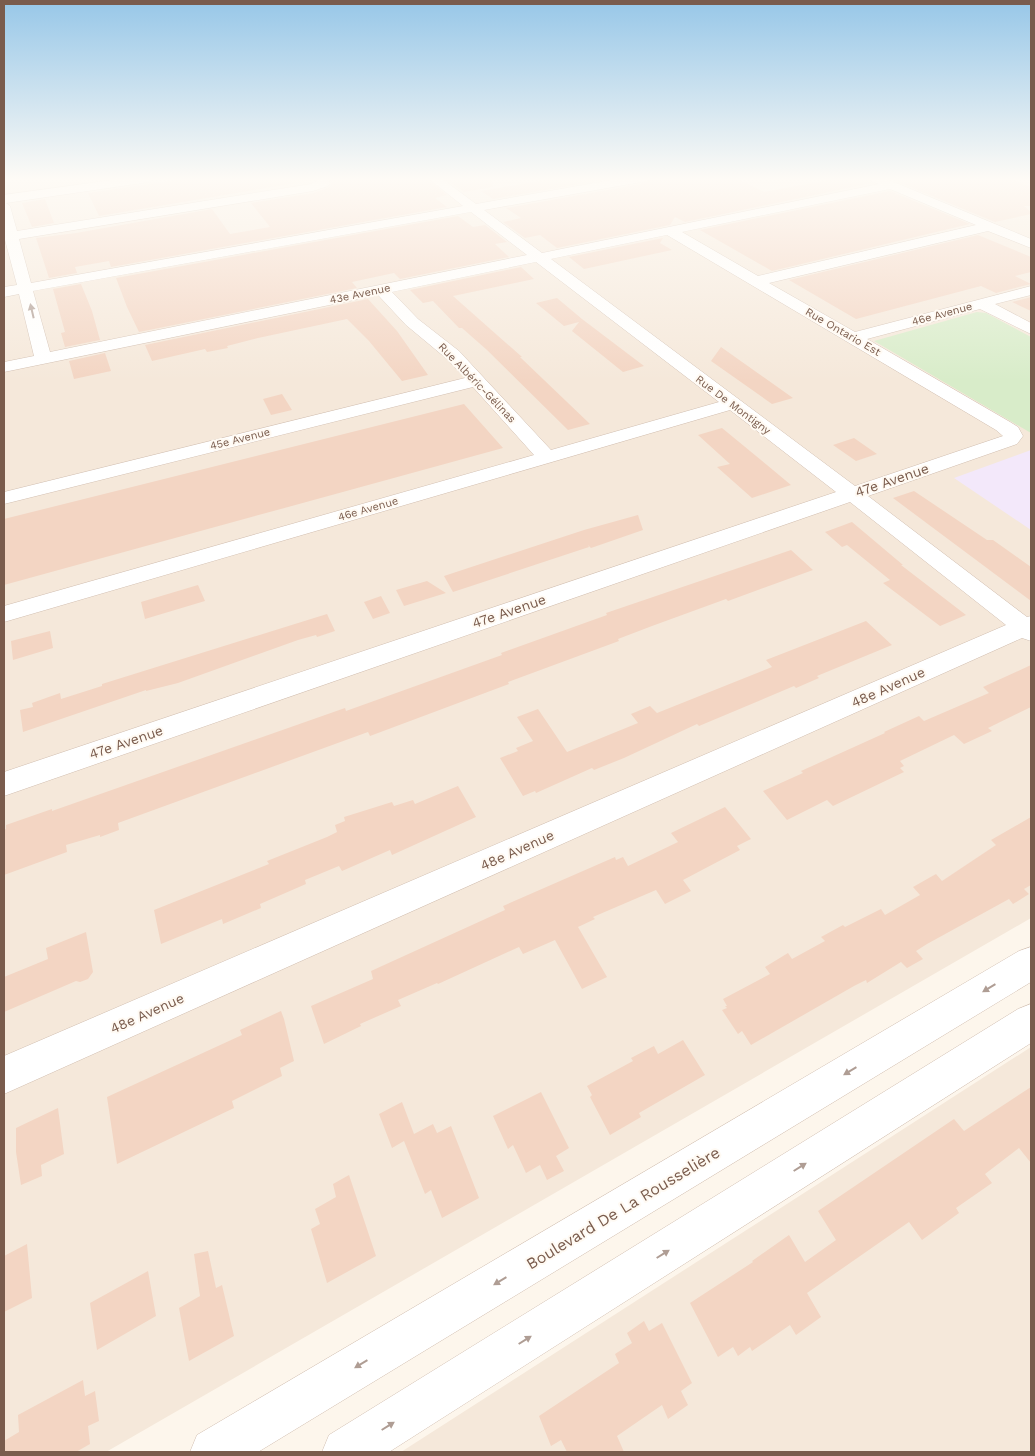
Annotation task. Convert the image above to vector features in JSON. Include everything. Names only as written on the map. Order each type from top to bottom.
[{"type":"street","points":[[14,246],[43,359]]},
{"type":"street","points":[[4,292],[261,246]]},
{"type":"street","name":"Rue De Montigny","points":[[522,246],[1029,628]]},
{"type":"street","name":"43e Avenue","points":[[4,367],[595,246]]},
{"type":"street","name":"Rue Ontario Est","points":[[697,246],[1011,431],[1013,436]]},
{"type":"street","points":[[756,281],[918,246]]},
{"type":"street","name":"Rue Albéric-Gélinas","points":[[382,290],[412,322],[453,355],[547,457]]},
{"type":"street","name":"46e Avenue","points":[[852,338],[1031,290]]},
{"type":"street","points":[[981,303],[1031,329]]},
{"type":"street","name":"45e Avenue","points":[[4,498],[476,381]]},
{"type":"street","name":"46e Avenue","points":[[4,614],[732,404]]},
{"type":"street","name":"47e Avenue","points":[[4,784],[1002,443],[1010,440],[1013,436]]},
{"type":"street","name":"48e Avenue","points":[[4,1075],[1029,628]]},
{"type":"street","name":"Boulevard De La Rousselière","points":[[214,1452],[1031,963]]},
{"type":"street","points":[[346,1452],[1031,1022]]},
{"type":"shaded area","points":[[4,246],[1031,246],[1031,918],[106,1452],[4,1452]]},
{"type":"shaded area","points":[[1031,450],[1031,530],[954,478]]},
{"type":"shaded area","points":[[1031,1047],[1031,1452],[401,1452]]},
{"type":"green space","points":[[977,312],[986,313],[1031,337],[1031,433],[874,341]]},
{"type":"building","points":[[39,246],[229,246],[111,267],[109,261],[75,267],[77,273],[49,278]]},
{"type":"building","points":[[293,246],[497,246],[509,257],[400,279],[394,273],[352,282],[357,288],[139,332],[116,278]]},
{"type":"building","points":[[624,246],[665,246],[672,250],[584,269],[569,257]]},
{"type":"building","points":[[728,246],[878,246],[772,271]]},
{"type":"building","points":[[932,246],[1004,246],[1031,257],[1031,272],[1015,276],[1031,284],[996,293],[981,286],[856,319],[789,280]]},
{"type":"building","points":[[521,267],[534,279],[453,296],[522,357],[520,357],[590,424],[568,430],[487,350],[462,328],[459,328],[433,301],[423,303],[410,290]]},
{"type":"building","points":[[81,284],[92,311],[100,340],[65,347],[61,333],[65,332],[53,289]]},
{"type":"building","points":[[1031,297],[1031,311],[1012,302]]},
{"type":"building","points":[[557,298],[644,366],[623,372],[572,331],[579,322],[564,326],[536,303]]},
{"type":"building","points":[[368,299],[397,331],[428,375],[402,381],[369,341],[347,319],[258,338],[227,346],[228,348],[207,352],[205,349],[152,361],[145,345]]},
{"type":"building","points":[[721,347],[793,398],[772,404],[711,361]]},
{"type":"building","points":[[105,353],[111,371],[74,379],[69,361]]},
{"type":"building","points":[[282,394],[292,410],[271,415],[263,399]]},
{"type":"building","points":[[464,404],[503,448],[4,585],[4,519]]},
{"type":"building","points":[[722,428],[791,485],[752,498],[717,467],[730,464],[698,435]]},
{"type":"building","points":[[854,438],[877,454],[856,461],[833,445]]},
{"type":"building","points":[[914,491],[987,540],[993,540],[1031,567],[1031,601],[893,498]]},
{"type":"building","points":[[638,515],[643,530],[591,548],[588,545],[589,547],[453,592],[444,576],[584,530]]},
{"type":"building","points":[[852,522],[903,565],[901,565],[966,615],[940,626],[883,583],[890,580],[847,545],[842,547],[825,532]]},
{"type":"building","points":[[791,550],[813,570],[652,626],[618,639],[619,641],[508,682],[509,684],[370,736],[368,732],[118,823],[119,830],[100,837],[100,835],[66,845],[67,852],[4,875],[4,830],[6,825],[52,809],[52,811],[345,708],[346,711],[502,655],[501,653],[607,615],[606,613]]},
{"type":"building","points":[[427,581],[446,593],[404,606],[396,590]]},
{"type":"building","points":[[198,585],[205,601],[145,619],[141,602]]},
{"type":"building","points":[[381,596],[390,613],[373,619],[364,602]]},
{"type":"building","points":[[327,614],[335,631],[317,637],[316,635],[298,640],[178,683],[146,690],[23,732],[20,710],[33,707],[32,703],[60,693],[61,699],[102,686],[102,684]]},
{"type":"building","points":[[866,621],[892,645],[817,676],[819,678],[796,688],[794,686],[699,726],[697,724],[624,758],[594,770],[592,768],[536,793],[535,791],[523,796],[500,758],[518,751],[516,748],[533,741],[517,717],[538,709],[567,752],[638,723],[631,714],[650,706],[657,713],[772,667],[766,660]]},
{"type":"building","points":[[50,631],[53,648],[13,660],[11,641]]},
{"type":"building","points":[[1031,665],[1031,707],[988,728],[992,731],[964,744],[954,735],[900,761],[904,766],[900,768],[904,772],[833,806],[827,800],[787,820],[763,791],[803,773],[801,771],[919,716],[924,721],[989,693],[983,687]]},
{"type":"building","points":[[458,786],[476,817],[392,855],[390,850],[342,871],[339,866],[305,880],[306,884],[260,904],[261,908],[223,924],[222,919],[161,944],[154,910],[269,864],[267,861],[327,837],[337,832],[335,825],[345,821],[344,817],[392,802],[394,806],[413,800],[415,804]]},
{"type":"building","points":[[725,807],[751,839],[737,846],[740,850],[683,880],[691,891],[665,904],[656,890],[593,917],[595,919],[578,927],[607,977],[582,989],[555,940],[523,954],[519,947],[398,1000],[401,1006],[360,1024],[361,1026],[324,1044],[311,1006],[373,979],[371,971],[505,910],[503,906],[615,857],[616,860],[623,857],[628,866],[678,842],[671,833]]},
{"type":"building","points":[[1031,817],[1031,885],[1024,889],[1029,894],[1013,904],[1009,899],[927,944],[916,951],[923,959],[907,968],[901,962],[867,983],[866,980],[854,986],[751,1045],[742,1031],[738,1034],[722,1010],[727,1008],[723,999],[770,974],[765,967],[788,953],[792,959],[825,941],[821,937],[843,925],[845,927],[881,909],[885,915],[920,895],[913,887],[936,874],[942,881],[996,845],[991,840]]},
{"type":"building","points":[[86,932],[93,972],[88,979],[80,982],[76,981],[4,1012],[4,977],[48,959],[46,948]]},
{"type":"building","points":[[281,1011],[294,1061],[280,1068],[282,1076],[232,1101],[234,1108],[117,1164],[107,1097],[242,1035],[240,1030]]},
{"type":"building","points":[[683,1040],[705,1075],[639,1113],[641,1117],[610,1135],[590,1097],[592,1095],[587,1086],[633,1061],[631,1058],[654,1046],[658,1054]]},
{"type":"building","points":[[1031,1087],[1031,1163],[1019,1148],[985,1174],[992,1183],[956,1208],[959,1213],[922,1240],[909,1222],[807,1293],[821,1317],[796,1335],[790,1325],[752,1351],[750,1347],[738,1356],[733,1347],[718,1357],[690,1303],[753,1262],[789,1235],[805,1262],[836,1240],[818,1211],[954,1119],[964,1131]]},
{"type":"building","points":[[541,1092],[569,1148],[556,1156],[564,1171],[547,1180],[540,1165],[526,1173],[513,1145],[508,1149],[493,1116]]},
{"type":"building","points":[[402,1102],[414,1134],[433,1124],[437,1133],[451,1126],[479,1198],[442,1218],[431,1190],[425,1194],[404,1141],[392,1148],[379,1114]]},
{"type":"building","points":[[58,1108],[64,1154],[41,1165],[42,1176],[21,1185],[16,1152],[16,1128]]},
{"type":"building","points":[[349,1175],[376,1256],[327,1283],[311,1229],[320,1224],[315,1209],[336,1197],[333,1184]]},
{"type":"building","points":[[27,1244],[32,1298],[4,1312],[4,1256]]},
{"type":"building","points":[[208,1251],[216,1288],[222,1285],[234,1336],[189,1361],[179,1308],[200,1296],[194,1254]]},
{"type":"building","points":[[148,1271],[156,1316],[97,1350],[90,1303]]},
{"type":"building","points":[[644,1321],[649,1331],[662,1323],[692,1383],[681,1391],[688,1405],[668,1419],[662,1405],[617,1436],[624,1452],[567,1452],[561,1440],[551,1446],[539,1416],[619,1363],[615,1354],[632,1343],[627,1333]]},
{"type":"building","points":[[83,1380],[85,1396],[95,1391],[99,1421],[88,1426],[90,1444],[76,1452],[4,1452],[4,1441],[19,1432],[18,1415]]}]
